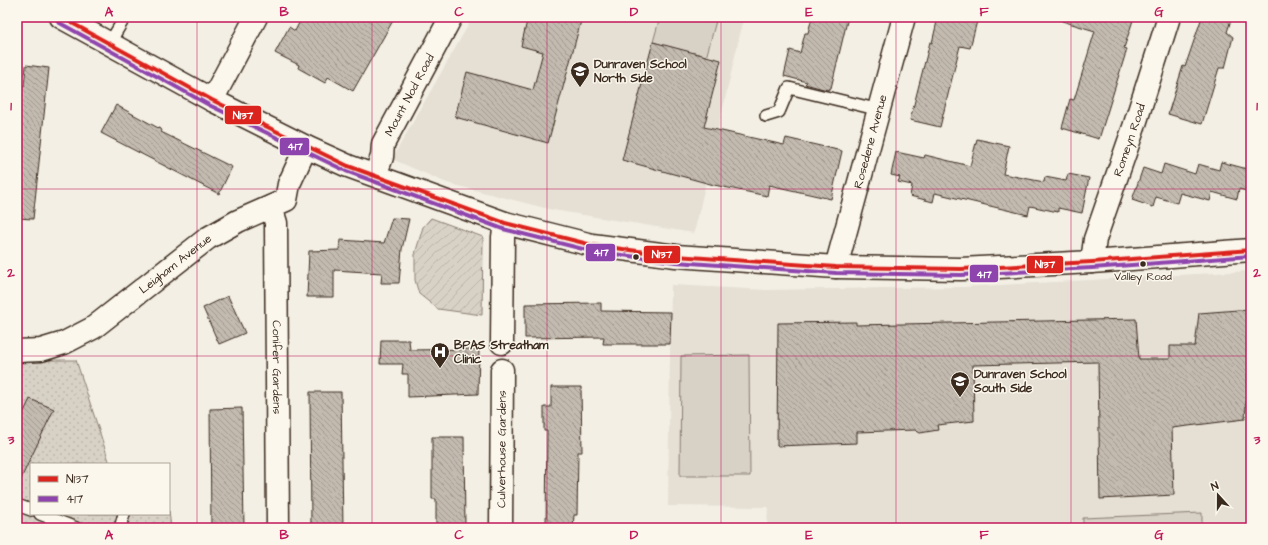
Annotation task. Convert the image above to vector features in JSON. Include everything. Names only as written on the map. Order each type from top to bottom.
[{"type":"street","points":[[61,17],[212,100],[306,147],[348,166],[505,223],[592,245],[676,256],[836,267],[961,269],[1092,262],[1251,250]]},
{"type":"street","points":[[212,100],[256,17]]},
{"type":"street","name":"Mount Nod Road","points":[[375,175],[382,157],[382,144],[451,17]]},
{"type":"street","name":"Rosedene Avenue","points":[[836,267],[880,110],[904,17]]},
{"type":"street","name":"Romeyn Road","points":[[1092,262],[1095,239],[1134,127],[1169,17]]},
{"type":"street","points":[[278,203],[289,184],[306,147]]},
{"type":"street","name":"Leigham Avenue","points":[[17,351],[42,350],[64,343],[93,328],[208,238],[238,221],[278,203]]},
{"type":"street","name":"Conifer Gardens","points":[[278,203],[276,223],[278,528]]},
{"type":"street","points":[[502,343],[503,237],[505,223]]},
{"type":"street","name":"Culverhouse Gardens","points":[[501,528],[502,370]]},
{"type":"lane","points":[[109,44],[125,17]]},
{"type":"lane","points":[[766,116],[779,112],[789,88],[880,110]]},
{"type":"lane","points":[[17,505],[30,510]]},
{"type":"lane","points":[[43,515],[76,528]]},
{"type":"lane","points":[[120,528],[124,515]]},
{"type":"shaded area","name":"Dunraven School North Side","points":[[473,17],[744,17],[694,233],[553,210],[447,183],[392,159]]},
{"type":"shaded area","points":[[660,17],[717,17],[706,58],[653,42]]},
{"type":"shaded area","points":[[431,218],[483,237],[482,315],[438,309],[419,294],[415,280],[415,254],[423,227]]},
{"type":"shaded area","name":"Dunraven School South Side","points":[[1251,271],[1251,514],[1248,528],[767,528],[768,507],[668,506],[671,285],[766,290],[964,287]]},
{"type":"shaded area","points":[[749,355],[750,476],[680,476],[681,356]]},
{"type":"shaded area","points":[[17,360],[76,360],[110,463],[30,463],[30,515],[169,515],[171,528],[17,528]]},
{"type":"shaded area","points":[[1202,513],[1202,528],[1083,528],[1083,518]]},
{"type":"building","points":[[302,17],[395,17],[353,91],[328,77],[325,83],[298,68],[299,65],[275,53],[289,27],[295,31]]},
{"type":"building","points":[[528,17],[582,17],[548,143],[455,117],[467,72],[533,90],[543,52],[521,46]]},
{"type":"building","points":[[812,17],[848,17],[831,88],[827,90],[805,84],[807,82],[784,76],[790,50],[800,53],[805,33],[808,33]]},
{"type":"building","points":[[938,17],[978,17],[970,48],[960,46],[940,127],[910,120]]},
{"type":"building","points":[[1062,17],[1134,17],[1124,48],[1127,49],[1099,139],[1062,128],[1070,99],[1074,100],[1095,31],[1062,21]]},
{"type":"building","points":[[1202,17],[1232,17],[1227,32],[1233,37],[1225,68],[1219,68],[1202,124],[1168,114],[1183,66],[1185,67]]},
{"type":"building","points":[[653,42],[721,60],[704,127],[784,145],[786,138],[842,151],[831,199],[769,185],[767,196],[714,185],[622,160]]},
{"type":"building","points":[[26,65],[49,68],[33,219],[17,218],[17,142],[23,139],[17,127],[17,85],[24,86]]},
{"type":"building","points":[[116,105],[162,130],[161,132],[232,167],[219,194],[101,133]]},
{"type":"building","points":[[977,139],[1009,146],[1003,174],[1044,182],[1045,177],[1066,181],[1068,174],[1089,178],[1082,213],[1058,208],[1058,212],[1030,206],[1028,215],[935,193],[933,202],[910,196],[912,185],[898,182],[900,177],[891,175],[896,152],[924,158],[925,155],[970,166]]},
{"type":"building","points":[[1221,162],[1251,170],[1251,192],[1239,189],[1237,199],[1212,192],[1210,201],[1180,193],[1177,203],[1156,197],[1153,207],[1132,200],[1143,168],[1161,174],[1164,164],[1195,174],[1198,164],[1219,170]]},
{"type":"building","points":[[392,218],[409,219],[402,249],[399,283],[381,283],[382,273],[334,270],[334,297],[307,297],[309,251],[339,250],[340,240],[384,243]]},
{"type":"building","points":[[228,296],[245,333],[219,344],[203,308]]},
{"type":"building","points":[[601,303],[601,311],[671,312],[670,344],[603,344],[604,337],[525,338],[525,304]]},
{"type":"building","points":[[1251,309],[1251,372],[1248,373],[1245,419],[1172,428],[1174,495],[1100,499],[1098,362],[973,365],[974,421],[937,425],[938,430],[920,433],[915,430],[857,432],[857,443],[777,446],[778,323],[856,322],[856,325],[1136,319],[1139,359],[1170,359],[1170,346],[1195,346],[1199,313]]},
{"type":"building","name":"BPAS Streatham Clinic","points":[[381,340],[409,340],[410,350],[479,349],[478,394],[408,397],[408,374],[402,374],[403,364],[380,364]]},
{"type":"building","points":[[551,387],[581,387],[582,452],[578,452],[577,515],[574,515],[573,528],[546,528],[547,431],[544,431],[544,407],[551,407]]},
{"type":"building","points":[[310,392],[341,392],[343,528],[311,528]]},
{"type":"building","points":[[30,399],[54,409],[17,487],[17,426]]},
{"type":"building","points":[[242,408],[244,528],[211,528],[210,409]]},
{"type":"building","points":[[432,437],[464,437],[465,528],[436,528],[436,499],[432,499]]},
{"type":"transit line","name":"N137","points":[[61,17],[212,100],[348,166],[505,223],[592,245],[676,256],[836,267],[961,269],[1092,262],[1251,250]]},
{"type":"transit line","name":"417","points":[[58,22],[209,105],[346,171],[503,229],[591,251],[676,262],[836,273],[961,275],[1092,268],[1251,256]]},
{"type":"place","name":"Dunraven School North Side","points":[[580,88]]},
{"type":"place","name":"Valley Road","points":[[1143,264]]},
{"type":"place","name":"BPAS Streatham Clinic","points":[[440,369]]},
{"type":"place","name":"Dunraven School South Side","points":[[960,398]]}]
